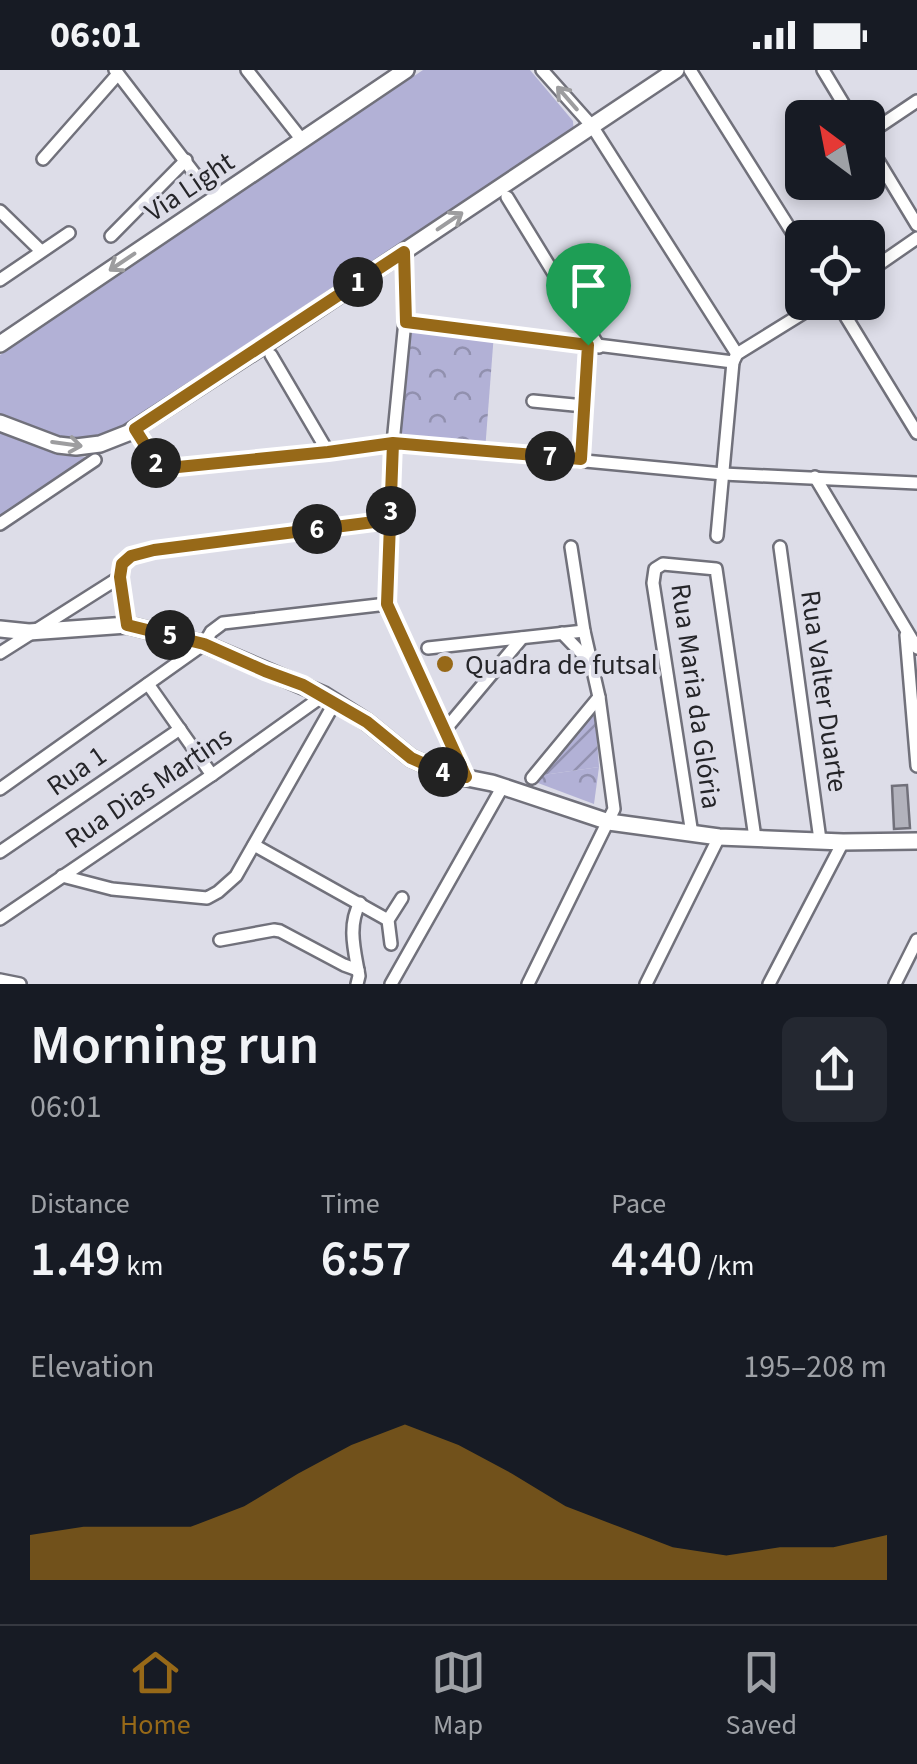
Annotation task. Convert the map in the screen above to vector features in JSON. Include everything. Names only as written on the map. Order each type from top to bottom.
[{"type":"street","points":[[248,70],[302,140]]},
{"type":"street","name":"Via Light","points":[[0,344],[406,70]]},
{"type":"street","points":[[542,70],[592,126],[735,358],[717,536]]},
{"type":"street","points":[[0,423],[76,447],[100,444],[135,429],[676,70]]},
{"type":"street","points":[[690,70],[785,221]]},
{"type":"street","points":[[823,70],[841,100]]},
{"type":"street","points":[[42,159],[117,72],[201,182]]},
{"type":"street","points":[[885,123],[917,101]]},
{"type":"street","points":[[112,236],[186,160]]},
{"type":"street","points":[[885,172],[917,226]]},
{"type":"street","points":[[507,197],[593,346],[581,459]]},
{"type":"street","points":[[0,212],[42,251]]},
{"type":"street","points":[[0,280],[69,233]]},
{"type":"street","points":[[885,260],[917,238]]},
{"type":"street","points":[[404,252],[406,322],[393,443],[387,604],[466,777]]},
{"type":"street","points":[[406,322],[593,346],[735,358],[794,320]]},
{"type":"street","points":[[847,320],[917,433]]},
{"type":"street","points":[[270,355],[328,452]]},
{"type":"street","points":[[534,401],[584,406]]},
{"type":"street","points":[[135,429],[156,462],[168,468],[393,443],[723,474],[917,483]]},
{"type":"street","points":[[0,524],[95,460]]},
{"type":"street","points":[[815,478],[917,648]]},
{"type":"street","points":[[127,625],[120,577],[122,564],[140,553],[390,520]]},
{"type":"street","points":[[528,984],[614,809],[599,697],[571,547]]},
{"type":"street","name":"Rua Valter Duarte","points":[[780,548],[820,840]]},
{"type":"street","name":"Rua Maria da Glória","points":[[692,834],[653,574],[663,564],[716,569],[755,838]]},
{"type":"street","points":[[0,652],[120,577]]},
{"type":"street","points":[[0,790],[204,644],[223,623],[387,604]]},
{"type":"street","points":[[0,629],[29,632],[127,625],[204,644],[329,699],[367,722],[411,758],[447,774],[503,786],[609,822],[719,837],[917,841]]},
{"type":"street","points":[[906,630],[917,766]]},
{"type":"street","points":[[428,648],[584,631]]},
{"type":"street","points":[[562,633],[592,664]]},
{"type":"street","points":[[444,731],[522,638]]},
{"type":"street","points":[[148,684],[212,775]]},
{"type":"street","points":[[532,778],[599,697]]},
{"type":"street","points":[[62,876],[112,888],[207,898],[229,883],[254,846],[329,699]]},
{"type":"street","name":"Rua Dias Martins","points":[[0,918],[329,699]]},
{"type":"street","name":"Rua 1","points":[[0,852],[180,728]]},
{"type":"street","points":[[390,984],[503,786]]},
{"type":"street","points":[[646,984],[719,837]]},
{"type":"street","points":[[769,984],[843,842]]},
{"type":"street","points":[[254,846],[388,920]]},
{"type":"street","points":[[392,944],[388,920],[402,898]]},
{"type":"street","points":[[357,984],[352,925],[360,903]]},
{"type":"street","points":[[220,940],[274,930],[358,970]]},
{"type":"street","points":[[895,984],[917,940]]},
{"type":"street","points":[[0,980],[20,984]]},
{"type":"green space","points":[[423,70],[530,70],[573,121],[574,135],[113,439],[83,446],[0,419],[0,355]]},
{"type":"green space","points":[[405,321],[494,333],[485,451],[393,443]]},
{"type":"green space","points":[[0,433],[58,455],[88,457],[0,517]]},
{"type":"green space","points":[[595,708],[599,767],[536,776]]},
{"type":"green space","points":[[599,767],[594,804],[538,783],[536,776]]},
{"type":"building","points":[[907,785],[910,828],[894,829],[892,786]]},
{"type":"place","name":"Quadra de futsal","points":[[445,664]]},
{"type":"route","points":[[588,345],[406,322],[404,252],[135,429],[156,462],[168,468],[393,443],[387,604],[466,777],[447,774],[411,758],[367,722],[303,685],[204,644],[127,625],[120,577],[124,560],[131,556],[390,520],[393,443],[581,459],[588,345]]}]
